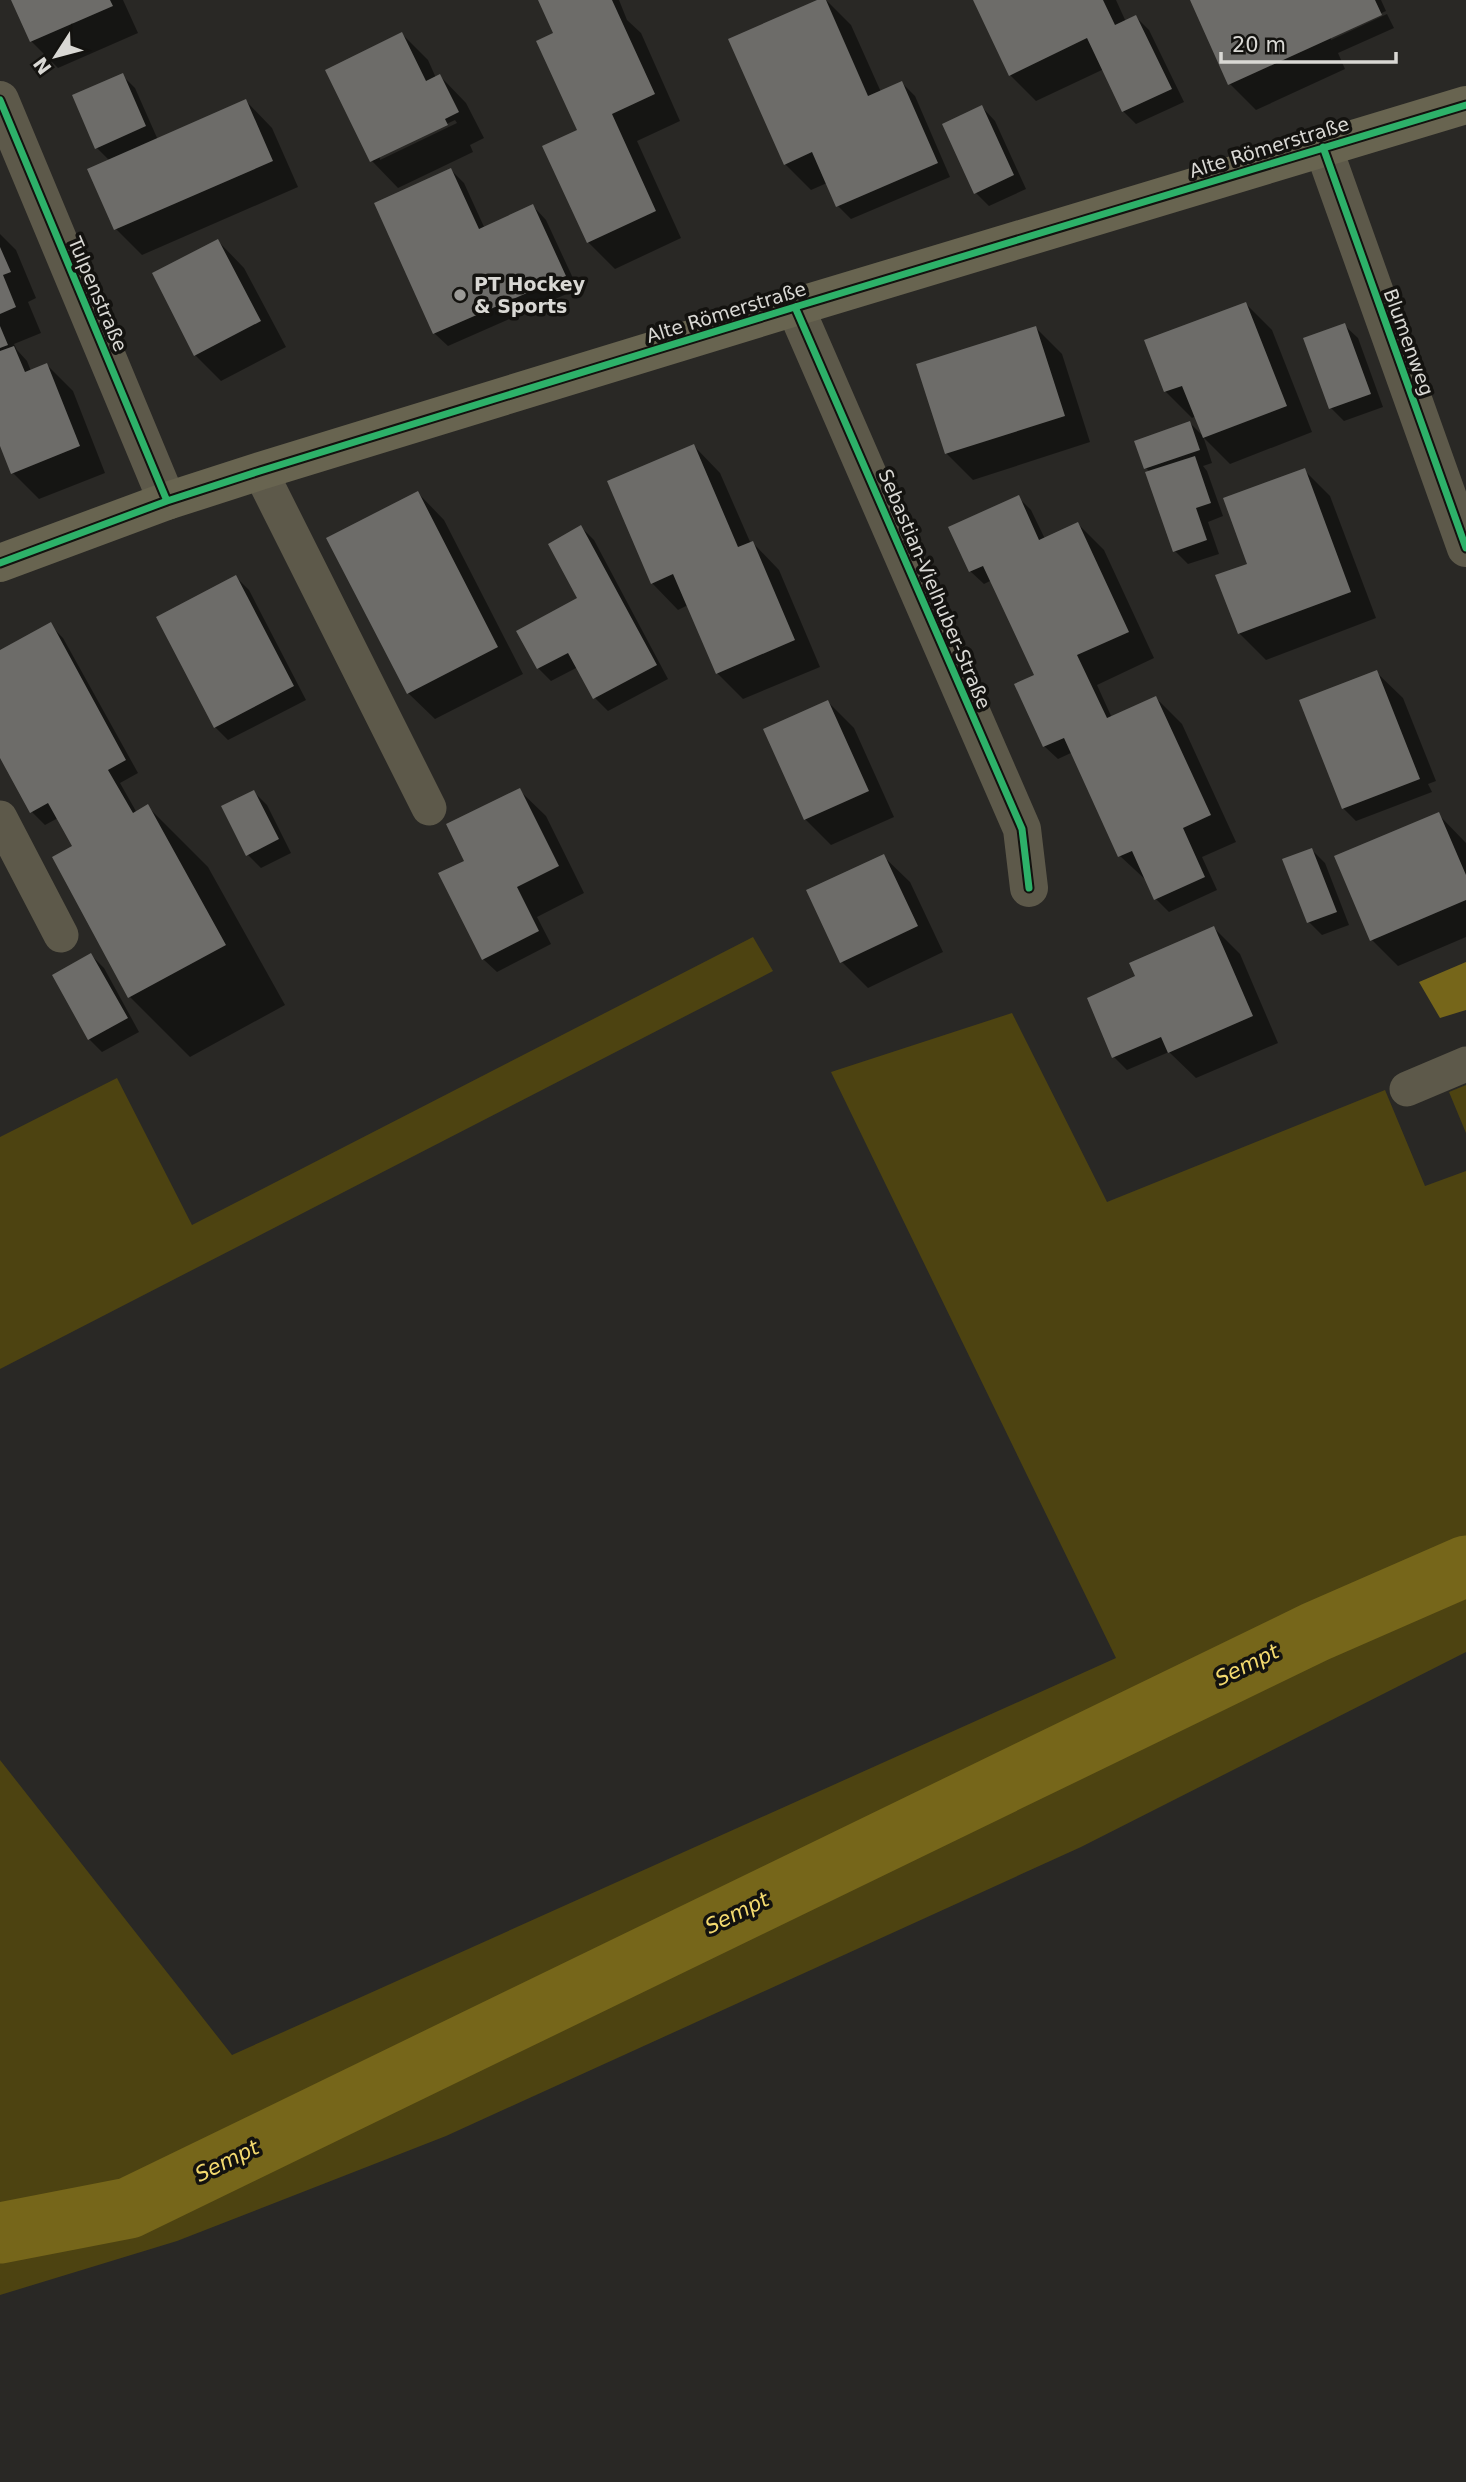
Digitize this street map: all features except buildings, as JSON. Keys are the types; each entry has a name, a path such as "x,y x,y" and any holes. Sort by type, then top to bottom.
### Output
{"main road":[{"name":"Alte Römerstraße","path":"0,563 166,501 260,471 1466,105"}],"street":[{"name":"Tulpenstraße","path":"0,100 166,501"},
{"name":"Blumenweg","path":"1322,147 1466,548"},
{"name":"Sebastian-Vielhuber-Straße","path":"795,307 1022,829 1029,888"}],"lane":[{"path":"260,471 429,808"},
{"path":"0,818 61,935"},
{"path":"1407,1089 1466,1065"}],"shaded area":[{"path":"753,937 773,971 0,1369 0,1137 117,1078 192,1225"},
{"path":"1466,962 1466,1010 1440,1018 1419,982"},
{"path":"1012,1013 1107,1202 1385,1090 1425,1186 1466,1171 1466,1652 1081,1847 446,2136 177,2241 0,2295 0,1760 232,2055 1116,1658 831,1072"},
{"path":"1466,1085 1466,1133 1449,1092"}],"waterway":[{"name":"Sempt","path":"0,2233 129,2208 1315,1632 1466,1566"}],"cycle path":[{"path":"0,100 167,501"},
{"path":"0,563 167,501 260,471 1466,105"},
{"path":"1323,147 1466,548"},
{"path":"795,307 1022,829 1029,888"}],"place":[{"name":"PT Hockey & Sports","path":"460,295"}]}
